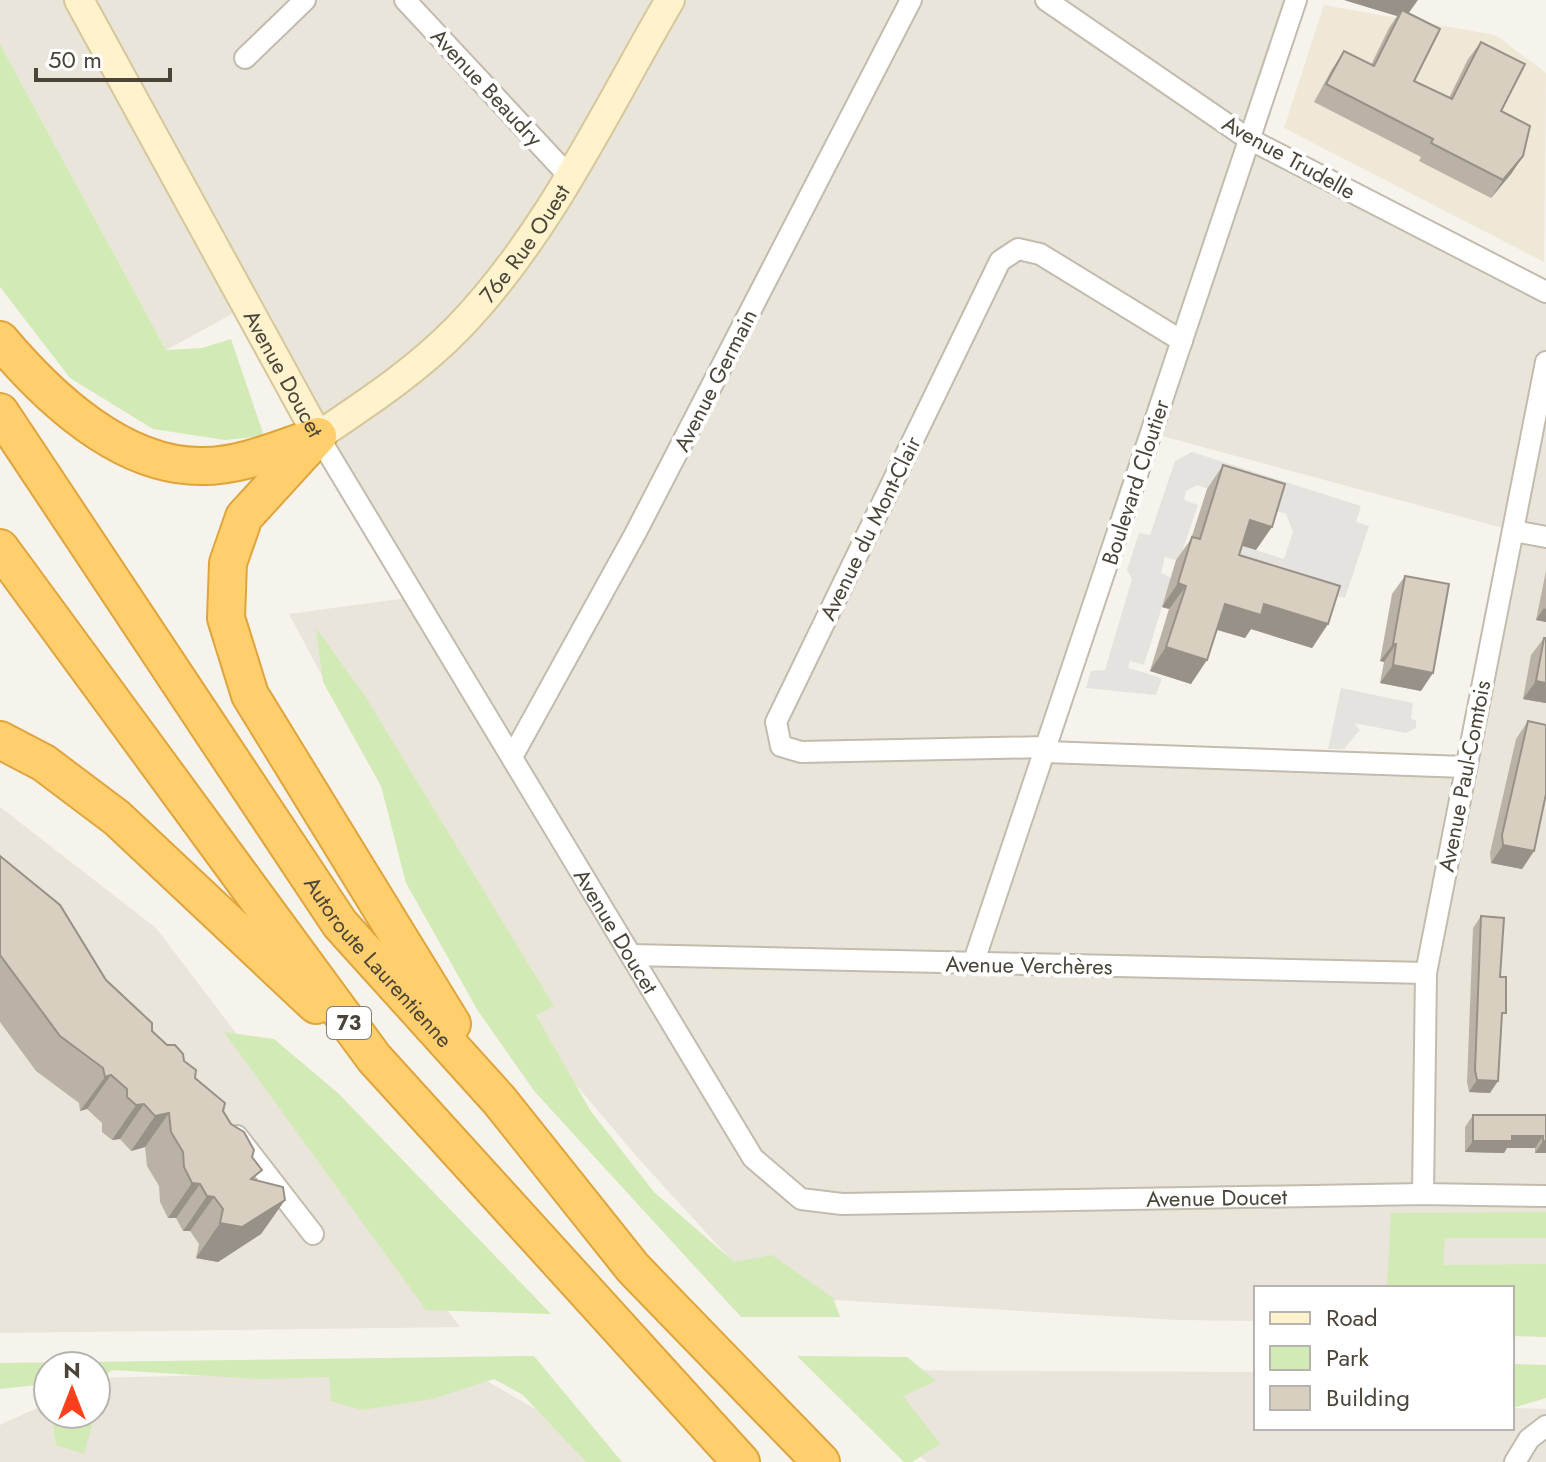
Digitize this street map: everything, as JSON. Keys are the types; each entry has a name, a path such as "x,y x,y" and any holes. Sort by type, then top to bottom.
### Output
{"highway":[{"path":"0,340 21,365 100,432 153,460 201,467 247,460 318,436"},
{"name":"Autoroute Laurentienne","path":"0,412 340,924 499,1100 633,1268 821,1462"},
{"path":"318,436 244,517 228,563 226,618 250,695 499,1100"},
{"name":"73","path":"0,548 374,1058 741,1462"},
{"path":"0,740 44,763 117,818 374,1058"}],"street":[{"name":"Avenue Doucet","path":"79,0 318,436 753,1158 801,1199 842,1204 1423,1194 1546,1196"},
{"path":"245,58 305,0"},
{"name":"Avenue Beaudry","path":"405,0 568,175"},
{"name":"76e Rue Ouest","path":"318,436 397,383 458,328 524,249 670,0"},
{"name":"Avenue Germain","path":"512,757 643,520 911,0"},
{"name":"Avenue Trudelle","path":"1046,0 1247,138 1546,292"},
{"name":"Boulevard Cloutier","path":"973,964 1247,138 1296,0"},
{"name":"Avenue du Mont-Clair","path":"1182,341 1040,254 1018,249 1000,261 776,722 781,746 801,752 1046,750 1465,767"},
{"name":"Avenue Paul-Comtois","path":"1423,1194 1426,973 1546,362"},
{"path":"1514,531 1546,537"},
{"name":"Avenue Verchères","path":"631,955 1426,973"},
{"path":"221,1115 313,1234"},
{"path":"1515,1462 1529,1439 1546,1426"}],"shaded area":[{"path":"0,0 1296,0 1248,138 1546,292 1546,1322 1514,1290 1514,1286 1254,1286 1254,1321 1177,1320 764,1296 638,1158 431,914 395,812 289,614 414,597 247,306 166,350 0,44","holes":["1151,433 1514,531 1465,767 1046,752"]},
{"path":"1324,5 1495,35 1546,73 1544,262 1284,128"},
{"path":"1192,452 1361,506 1356,522 1369,526 1345,598 1226,568 1234,543 1284,559 1293,532 1286,514 1197,485 1186,491 1184,500 1198,505 1179,561 1165,557 1161,573 1174,579 1166,594 1144,665 1130,661 1128,668 1162,678 1156,695 1086,688 1091,671 1105,670 1132,579 1127,570 1139,533 1150,535 1175,461"},
{"path":"1341,688 1413,703 1411,719 1416,720 1416,728 1406,733 1354,723 1360,730 1344,749 1328,749"},
{"path":"0,807 156,928 460,1327 0,1333"},
{"path":"466,1369 565,1426 599,1462 0,1462 0,1425 32,1410 32,1430 112,1430 112,1378"},
{"path":"838,1370 1254,1372 1254,1430 1514,1430 1514,1408 1546,1409 1546,1462 926,1462"}],"green space":[{"path":"0,44 166,350 202,348 231,339 264,436 225,440 153,429 70,378 0,287"},
{"path":"316,628 365,696 554,1006 536,1015 590,1110 654,1192 734,1262 772,1255 833,1298 840,1317 741,1317 535,1092 478,1011 406,883 381,786 323,682"},
{"path":"224,1032 274,1039 338,1093 551,1314 426,1310"},
{"path":"1546,1212 1546,1238 1445,1238 1443,1265 1546,1264 1546,1337 1514,1336 1514,1286 1387,1286 1391,1213"},
{"path":"534,1356 622,1462 586,1462 523,1395 494,1379 432,1399 362,1410 331,1401 329,1377 260,1379 112,1370 112,1362"},
{"path":"797,1356 907,1357 936,1381 903,1396 940,1444 912,1462 904,1462"},
{"path":"0,1363 32,1363 32,1386 0,1389"},
{"path":"1514,1364 1546,1365 1546,1398 1514,1407"},
{"path":"54,1430 91,1430 84,1454 56,1445"}],"building":[{"path":"1402,10 1440,29 1414,81 1452,99 1481,42 1525,64 1501,111 1530,126 1523,156 1503,180 1431,143 1433,139 1326,84 1344,51 1374,66"},
{"path":"1223,465 1285,484 1272,527 1250,520 1239,555 1340,586 1328,624 1264,604 1261,615 1225,604 1207,660 1166,647 1186,586 1178,583 1192,537 1200,539"},
{"path":"1405,576 1449,584 1433,673 1393,665 1396,644 1393,644"},
{"path":"1546,638 1546,683 1536,681"},
{"path":"1528,721 1546,725 1546,794 1534,851 1503,845 1502,835"},
{"path":"0,856 60,905 106,980 152,1023 152,1031 167,1045 175,1045 183,1054 184,1061 196,1070 195,1078 225,1103 223,1111 231,1124 244,1132 254,1150 252,1157 262,1170 251,1179 283,1187 285,1200 242,1227 220,1223 223,1209 214,1197 207,1196 200,1184 192,1183 184,1167 183,1152 171,1132 169,1113 155,1116 144,1104 136,1105 127,1097 127,1089 111,1075 105,1077 103,1068 60,1036 0,955"},
{"path":"1481,916 1504,918 1500,977 1506,977 1506,1013 1502,1013 1498,1081 1477,1080 1475,1070"},
{"path":"1473,1115 1546,1115 1546,1141 1543,1141 1543,1136 1512,1136 1512,1141 1473,1141"}]}
